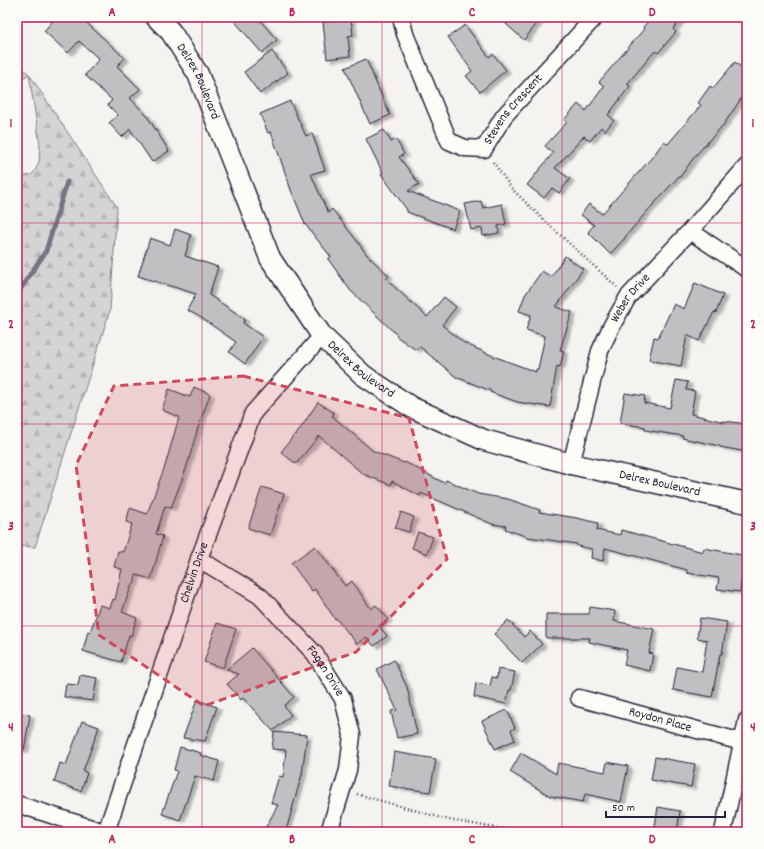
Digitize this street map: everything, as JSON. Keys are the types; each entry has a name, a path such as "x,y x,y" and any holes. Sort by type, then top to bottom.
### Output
{"street":[{"name":"Delrex Boulevard","path":"156,17 171,32 198,74 270,258 322,336 363,375 411,407 484,440 571,464 747,503"},
{"name":"Stevens Crescent","path":"401,17 405,34 449,141 465,148 484,149 504,116 595,17"},
{"name":"Weber Drive","path":"571,464 600,351 611,327 628,297 690,231 747,166"},
{"path":"690,231 747,269"},
{"name":"Chelvin Drive","path":"105,832 199,559 253,414 322,336"},
{"name":"Fagan Drive","path":"199,559 260,596 315,654 343,700 352,735 348,770 329,832"},
{"name":"Roydon Place","path":"579,698 742,742"},
{"path":"723,832 747,720"},
{"path":"17,804 105,832"}],"path":[{"path":"484,149 512,189 628,297"},
{"path":"342,790 449,820 520,832"}],"highlighted area":[{"path":"243,376 409,418 447,559 356,652 204,706 99,635 76,465 114,386"}],"green space":[{"path":"17,63 29,74 17,82"},
{"path":"29,74 117,207 110,310 35,547 17,546 17,175 20,177 31,175 35,171 39,162 40,145"}],"building":[{"path":"56,17 80,17 125,58 117,66 140,89 130,98 147,116 169,151 152,162 130,129 122,137 109,123 118,115 108,105 112,100 85,75 99,59 79,41 68,53 44,31"},
{"path":"231,17 257,17 277,40 262,53"},
{"path":"512,17 542,17 524,40 506,24"},
{"path":"652,17 683,17 673,29 676,32 658,53 655,51 627,84 630,86 608,115 614,120 605,131 601,127 590,141 584,136 555,168 570,179 559,193 552,188 544,198 527,185 553,153 545,146 567,122 564,120 578,104 586,111 604,86 599,82 644,29 643,27"},
{"path":"351,19 353,35 348,36 350,56 327,59 323,22"},
{"path":"465,25 489,57 493,54 506,70 480,92 466,76 472,71 448,37"},
{"path":"272,51 288,73 260,94 244,72"},
{"path":"366,59 390,115 370,124 345,68"},
{"path":"735,62 747,73 747,90 724,124 695,156 680,177 679,176 610,254 588,232 594,225 581,215 589,204 602,214 654,155 664,141 668,144 701,105 698,103 710,86 713,88"},
{"path":"290,101 306,136 312,133 325,170 311,174 328,213 332,209 367,255 389,276 386,279 427,317 444,297 456,307 442,325 464,343 493,356 536,372 536,369 538,369 545,336 526,330 531,315 519,311 525,295 542,271 551,277 565,256 583,269 556,307 572,312 560,350 564,351 560,367 557,366 550,407 517,402 456,377 419,346 416,350 396,336 397,335 350,290 328,259 331,257 305,224 291,190 271,132 268,133 260,114"},
{"path":"384,130 391,142 396,139 404,154 399,157 419,184 408,191 460,211 453,229 407,212 381,174 383,173 366,139"},
{"path":"481,201 483,208 502,204 506,224 498,226 499,233 483,236 482,228 471,230 465,204"},
{"path":"175,229 191,235 185,256 218,267 209,295 245,319 243,323 263,337 245,364 229,352 236,342 200,317 187,310 196,294 138,276 150,238 170,245"},
{"path":"695,283 723,295 716,313 714,312 699,341 687,335 681,366 649,360 654,337 658,338 674,304 684,309"},
{"path":"676,380 688,382 686,390 695,391 691,414 724,422 747,424 747,452 682,438 683,436 645,430 645,427 620,423 625,393 645,396 644,403 670,408"},
{"path":"194,387 210,394 186,469 171,508 165,506 156,534 163,536 151,579 136,575 134,584 132,584 122,612 137,618 131,636 129,635 121,662 83,651 88,631 90,632 100,605 110,608 113,599 115,600 122,569 114,567 118,551 123,552 132,524 126,522 130,508 147,514 165,466 179,417 162,410 169,389 190,397"},
{"path":"318,402 334,413 332,416 373,451 404,463 405,462 444,483 446,480 478,494 508,499 540,510 539,512 598,523 597,530 620,535 621,530 703,552 704,548 747,556 747,576 742,575 740,592 717,589 719,578 687,573 687,570 605,548 603,561 591,558 592,549 577,546 577,544 528,537 505,529 506,526 492,524 421,493 420,496 392,481 391,485 363,474 319,436 296,464 281,452 295,434 296,435"},
{"path":"262,487 284,494 270,535 248,528"},
{"path":"401,512 414,517 409,532 395,528"},
{"path":"418,532 433,537 427,554 412,548"},
{"path":"315,546 345,586 352,581 371,609 376,605 388,619 379,626 387,636 374,646 366,637 357,644 336,618 335,619 315,589 312,591 291,563"},
{"path":"590,607 615,611 614,621 654,629 649,653 653,654 650,671 624,665 627,650 589,642 590,638 546,638 546,614 589,614"},
{"path":"700,618 727,622 722,654 720,654 712,697 673,690 677,667 702,672 707,640 697,638"},
{"path":"508,620 524,637 530,631 542,644 522,663 494,634"},
{"path":"217,623 236,629 223,668 204,662"},
{"path":"252,648 294,697 284,706 291,715 273,731 243,698 241,700 227,684 239,674 226,670"},
{"path":"394,660 407,687 417,734 397,738 391,711 397,710 377,669"},
{"path":"498,669 515,672 506,704 474,697 476,683 490,686 492,677 497,678"},
{"path":"80,675 97,678 93,701 64,697 66,684 78,685"},
{"path":"197,700 217,707 205,741 183,738"},
{"path":"507,710 515,728 511,730 515,740 495,749 482,721"},
{"path":"17,713 30,715 24,750 17,749"},
{"path":"82,721 99,727 83,771 87,773 81,791 54,782 60,763 66,765"},
{"path":"274,732 307,735 302,774 287,827 284,832 263,832 278,805 271,803 279,776 283,777 286,750 272,749"},
{"path":"180,747 201,753 200,755 219,761 214,781 195,776 180,820 162,814 177,771 174,770"},
{"path":"394,752 436,759 430,792 389,786"},
{"path":"521,753 556,774 558,763 605,772 607,762 628,766 621,802 585,794 583,802 550,796 510,772"},
{"path":"655,757 695,764 691,787 651,780"},
{"path":"658,807 680,811 677,832 654,832"}],"waterway":[{"path":"17,294 46,251 67,182"}]}
